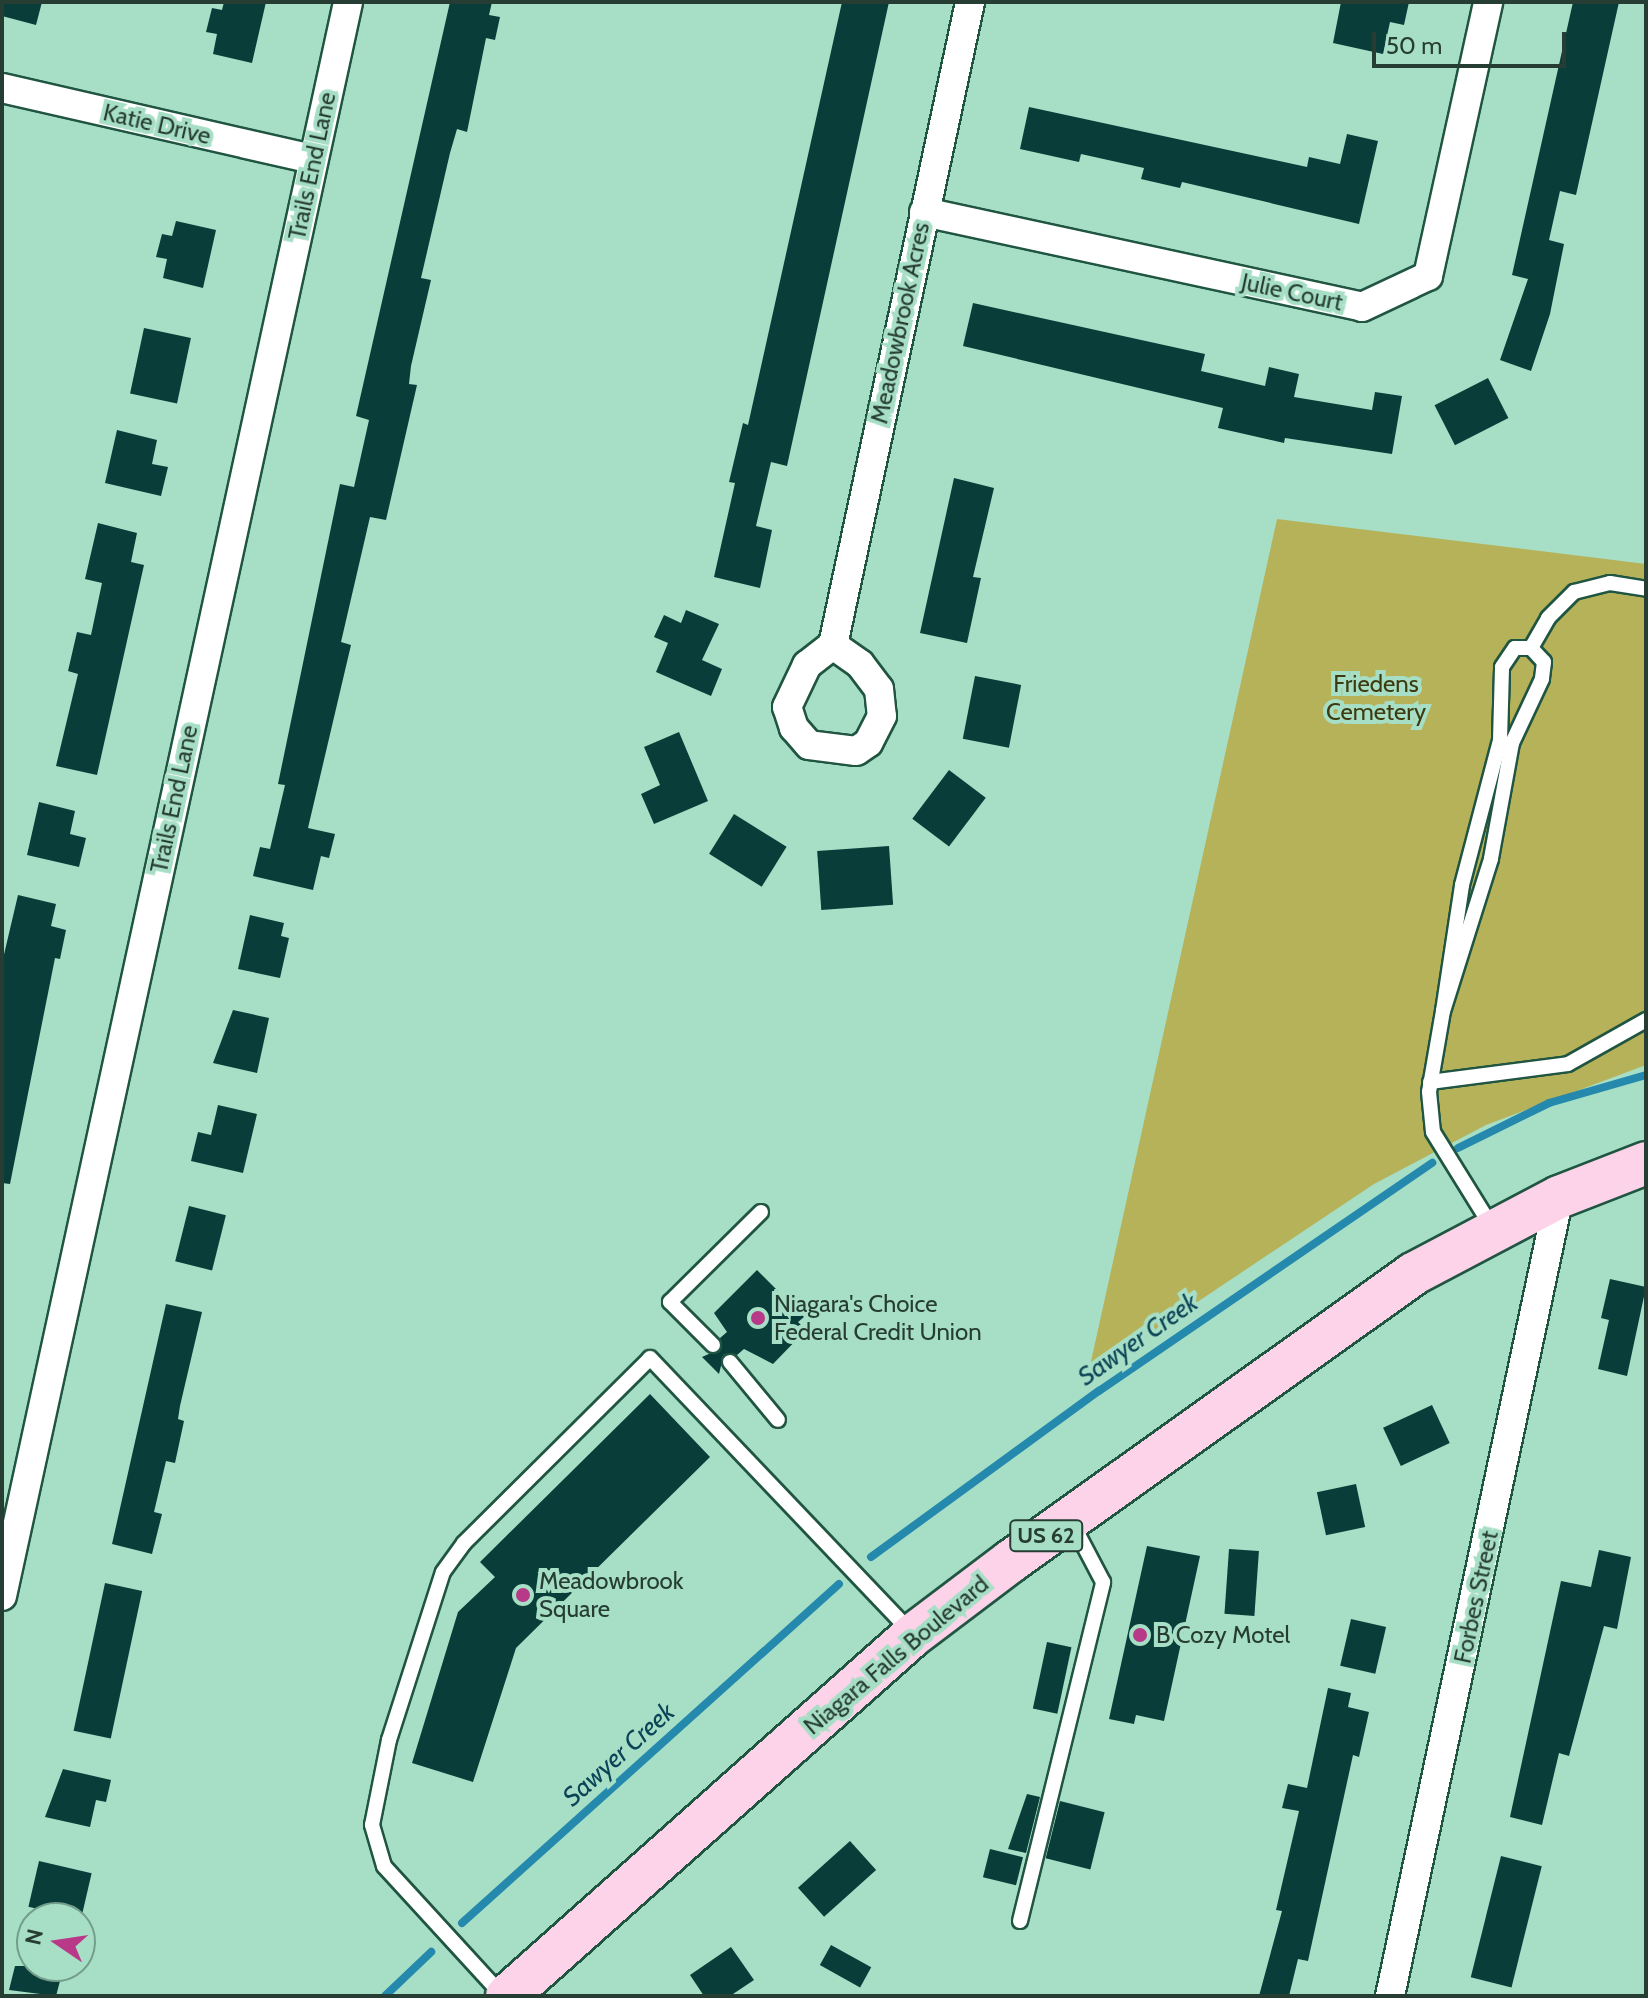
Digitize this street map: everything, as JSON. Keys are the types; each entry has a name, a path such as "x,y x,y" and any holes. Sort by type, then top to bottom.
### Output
{"main road":[{"name":"Niagara Falls Boulevard","path":"505,1996 913,1635 1070,1519 1413,1274 1559,1197 1646,1163"}],"street":[{"name":"Trails End Lane","path":"2,1596 348,2"},
{"name":"Meadowbrook Acres","path":"833,645 970,2"},
{"name":"Julie Court","path":"924,212 1362,307 1428,276 1488,2"},
{"name":"Katie Drive","path":"2,88 313,159"},
{"name":"Forbes Street","path":"1390,1996 1559,1197"}],"lane":[{"path":"1531,648 1548,618 1574,592 1610,583 1646,589"},
{"path":"1443,1011 1483,892 1512,743 1542,679 1544,662 1531,648 1515,648 1502,667 1500,740 1462,885 1430,1082 1428,1114 1433,1132 1494,1230"},
{"path":"1430,1082 1568,1064 1646,1020"},
{"path":"713,1345 670,1302 761,1212"},
{"path":"505,1996 384,1866 372,1825 389,1740 443,1572 464,1543 650,1358 913,1635"},
{"path":"730,1362 778,1420"},
{"path":"1020,1921 1103,1582 1070,1519"}],"green space":[{"name":"Friedens Cemetery","path":"1277,519 1646,564 1646,1065 1486,1125 1374,1184 1088,1375"}],"building":[{"path":"2,2 42,2 36,25 2,16"},
{"path":"224,2 266,2 252,63 213,54 217,34 206,32 212,8 222,10"},
{"path":"450,2 492,2 489,15 500,17 495,40 486,38 467,132 457,129 450,153 421,278 431,280 411,366 409,384 417,385 386,520 370,517 341,642 351,645 308,828 335,834 329,858 321,856 313,890 253,876 260,847 270,849 285,785 278,784 340,484 354,487 369,420 356,416"},
{"path":"842,2 889,2 787,466 771,462 756,526 772,530 760,588 714,577 735,483 729,482 743,423 748,425"},
{"path":"1341,2 1409,2 1404,25 1390,22 1383,54 1333,43"},
{"path":"1573,2 1619,2 1576,195 1560,191 1549,240 1564,244 1550,314 1531,371 1500,360 1528,279 1512,275"},
{"path":"1029,107 1307,167 1309,157 1340,164 1347,134 1378,141 1359,224 1182,182 1180,188 1141,179 1144,168 1081,154 1079,162 1020,149"},
{"path":"176,221 216,230 203,288 163,278 167,259 156,257 162,234 172,236"},
{"path":"973,303 1205,354 1201,371 1265,386 1269,367 1299,374 1294,397 1372,410 1375,392 1402,396 1392,454 1285,438 1284,443 1218,428 1223,408 963,346"},
{"path":"144,328 191,338 177,404 130,394"},
{"path":"1488,378 1508,418 1455,445 1435,405"},
{"path":"117,430 157,440 152,464 168,467 161,496 105,483"},
{"path":"954,478 994,488 973,577 981,578 967,643 920,633"},
{"path":"98,523 137,533 131,562 144,565 97,775 56,766 78,674 68,671 77,632 91,635 102,583 85,579"},
{"path":"686,610 719,624 702,660 722,669 711,696 656,672 668,643 654,637 664,615 681,623"},
{"path":"975,676 1021,685 1009,748 963,739"},
{"path":"679,732 708,801 654,824 641,794 660,785 644,747"},
{"path":"949,770 986,798 949,846 912,819"},
{"path":"39,802 75,811 70,834 86,838 79,867 27,855"},
{"path":"734,814 787,847 762,887 709,854"},
{"path":"889,846 893,905 821,910 817,851"},
{"path":"18,895 56,904 51,926 66,930 60,959 55,958 10,1184 2,1183 2,963"},
{"path":"250,915 284,923 281,936 289,938 280,978 238,969"},
{"path":"233,1010 269,1018 257,1073 213,1063"},
{"path":"218,1105 257,1114 243,1173 191,1161 198,1132 211,1135"},
{"path":"189,1206 226,1215 212,1270 175,1261"},
{"name":"Niagara's Choice Federal Credit Union","path":"757,1270 804,1317 798,1322 806,1330 773,1364 744,1349 737,1355 724,1354 719,1374 702,1357 722,1348 720,1338 727,1332 714,1313"},
{"path":"1610,1279 1646,1287 1627,1376 1598,1369 1609,1320 1601,1318"},
{"path":"166,1304 202,1312 180,1406 178,1419 184,1421 175,1463 166,1461 154,1512 162,1514 152,1554 112,1544"},
{"name":"Meadowbrook Square","path":"650,1394 710,1457 516,1648 473,1782 412,1763 458,1612 495,1577 480,1562"},
{"path":"1432,1405 1450,1443 1401,1466 1383,1428"},
{"path":"1356,1484 1365,1527 1326,1535 1317,1492"},
{"path":"1147,1546 1200,1556 1164,1721 1136,1715 1134,1724 1109,1719"},
{"path":"1229,1549 1259,1551 1254,1616 1224,1614"},
{"path":"1599,1550 1631,1557 1617,1629 1604,1626 1569,1756 1559,1753 1542,1825 1510,1817 1561,1581 1591,1587"},
{"path":"105,1583 142,1591 111,1739 74,1731"},
{"path":"1351,1619 1386,1627 1375,1674 1340,1666"},
{"path":"1047,1642 1071,1647 1057,1714 1033,1709"},
{"path":"1328,1688 1351,1693 1348,1707 1369,1712 1359,1757 1353,1755 1308,1961 1298,1959 1289,1996 1259,1996 1282,1911 1276,1910 1299,1811 1282,1808 1288,1784 1307,1788"},
{"path":"63,1769 111,1780 106,1802 96,1800 90,1827 45,1817"},
{"path":"1027,1794 1040,1797 1026,1853 1008,1849"},
{"path":"1060,1801 1105,1812 1090,1869 1046,1858"},
{"path":"850,1841 876,1870 824,1917 798,1888"},
{"path":"990,1849 1023,1857 1016,1885 983,1877"},
{"path":"1501,1856 1542,1866 1512,1987 1471,1977"},
{"path":"39,1861 92,1873 85,1902 30,1902"},
{"path":"831,1945 871,1967 860,1987 820,1965"},
{"path":"731,1947 754,1980 730,1996 704,1996 690,1975"},
{"path":"15,1966 16,1982 60,1982 56,1996 9,1990"}],"waterway":[{"name":"Sawyer Creek","path":"1458,1148 1549,1103 1646,1075"},
{"name":"Sawyer Creek","path":"871,1557 1099,1391 1432,1163"},
{"name":"Sawyer Creek","path":"462,1923 839,1584"},
{"name":"Sawyer Creek","path":"385,1996 431,1952"}],"place":[{"name":"Niagara's Choice Federal Credit Union","path":"758,1318"},
{"name":"Meadowbrook Square","path":"523,1595"},
{"name":"B Cozy Motel","path":"1140,1635"}]}
